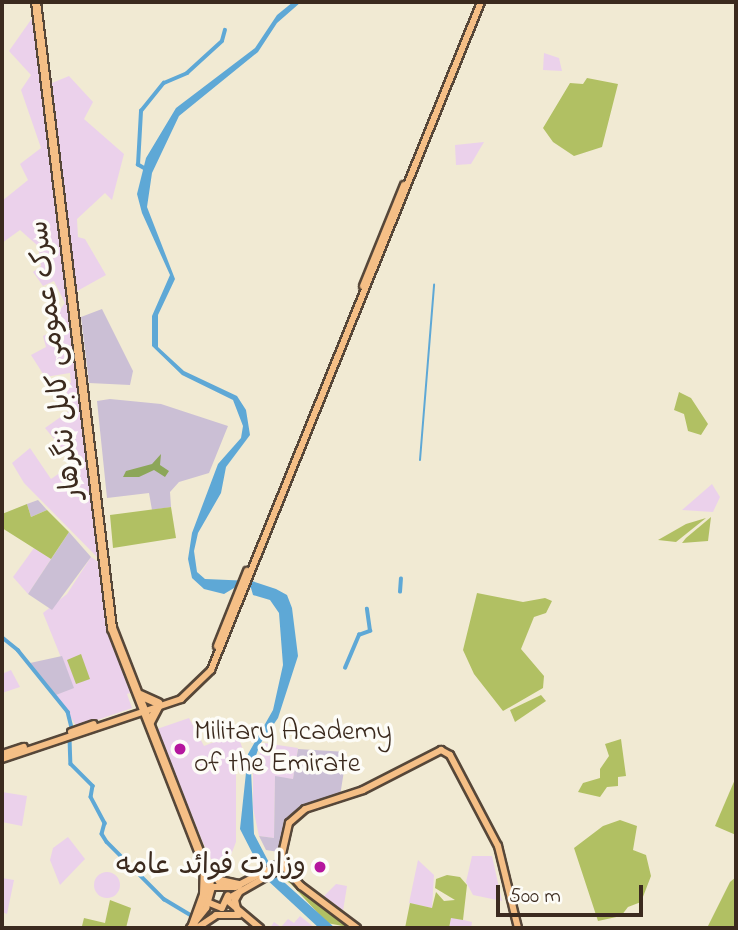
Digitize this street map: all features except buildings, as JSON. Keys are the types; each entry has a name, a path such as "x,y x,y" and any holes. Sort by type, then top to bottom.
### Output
{"highway":[{"name":"سرک عمومی کابل ننگرهار","path":"37,2 117,634 144,710"},
{"name":"سرک عمومی کابل ننگرهار","path":"37,2 110,618 144,710"},
{"path":"140,695 158,705 150,722"},
{"path":"144,710 206,867 218,880 240,887"},
{"path":"144,710 216,887"},
{"path":"194,927 204,894 206,867"}],"main road":[{"path":"2,756 158,705 196,684 213,658 480,2"},
{"path":"194,927 218,909 240,887 279,866 288,831 298,815 366,791 444,753 491,836 516,928"},
{"path":"279,866 358,928"},
{"path":"216,887 240,887"},
{"path":"216,887 239,915"},
{"path":"194,927 216,887"},
{"path":"239,915 235,900 240,887"},
{"path":"207,902 218,909 239,915 260,928"},
{"path":"194,927 216,915 239,915"}],"shaded area":[{"path":"35,14 42,75 52,83 69,76 93,102 84,119 124,154 112,200 105,193 77,219 78,237 85,239 106,275 70,295 98,558 24,483 12,463 30,448 51,479 74,463 45,428 69,411 66,384 71,383 70,373 45,377 31,355 46,347 43,336 58,329 55,317 65,303 54,281 43,286 33,272 41,266 38,246 20,230 2,243 2,201 28,180 20,164 41,148 21,90 31,75 9,51"},
{"path":"544,53 559,58 562,71 543,70"},
{"path":"484,142 471,164 456,165 455,145"},
{"path":"102,309 133,371 130,385 89,383 81,317"},
{"path":"110,399 161,404 228,426 209,473 179,482 170,492 171,507 152,510 149,493 107,498 97,401"},
{"path":"712,484 720,497 713,512 682,510"},
{"path":"38,500 47,510 31,517 27,504"},
{"path":"69,532 91,557 52,610 28,594"},
{"path":"34,548 51,559 28,594 13,577"},
{"path":"91,557 100,563 109,634 133,692 127,694 132,708 77,727 56,695 73,687 43,613 67,594"},
{"path":"62,656 74,688 56,695 30,663"},
{"path":"11,670 20,687 2,693 2,674"},
{"path":"189,718 204,746 237,733 242,747 236,774 236,842 222,878 206,850 157,729"},
{"path":"264,743 298,748 293,779 275,777 274,838 259,836 253,808 253,771"},
{"path":"298,749 347,752 340,796 295,813 285,828 279,852 266,850 259,836 274,838 275,776 293,779"},
{"path":"2,792 27,796 22,826 2,822"},
{"path":"68,837 85,859 60,885 50,860 53,848"},
{"path":"472,856 492,856 502,901 473,895 466,882"},
{"path":"418,860 434,875 432,908 409,903"},
{"path":"107,872 116,876 120,885 116,894 107,898 98,894 94,885 98,876"},
{"path":"2,878 14,880 7,914 2,912"},
{"path":"336,884 347,886 343,911 324,896"},
{"path":"300,916 315,928 270,928 274,922 281,927 288,919 294,923"},
{"path":"451,917 472,922 471,928 449,928"}],"green space":[{"path":"587,78 618,84 602,147 574,156 553,142 543,128 570,83 583,84"},
{"path":"679,392 691,398 708,424 701,435 688,431 684,414 674,410"},
{"path":"161,454 160,465 169,471 165,477 154,470 139,477 123,477 126,471 152,464"},
{"path":"27,504 31,517 47,510 69,532 51,559 2,528 2,514"},
{"path":"171,507 176,538 113,548 110,515"},
{"path":"711,517 708,541 682,543 686,538"},
{"path":"706,518 676,542 658,540 686,524"},
{"path":"477,593 523,602 545,598 552,601 546,613 534,617 521,649 544,676 543,688 503,711 474,674 463,650"},
{"path":"81,654 90,679 76,684 67,660"},
{"path":"541,695 546,701 515,722 510,710"},
{"path":"621,739 626,776 618,777 618,786 607,787 600,797 578,792 583,783 600,778 600,769 609,756 605,744"},
{"path":"736,777 736,835 715,826"},
{"path":"620,820 637,826 633,850 646,855 651,876 641,902 628,907 621,916 598,921 574,848 603,826"},
{"path":"281,870 353,928 327,923 291,884 275,874"},
{"path":"447,875 460,877 467,885 463,920 451,918 449,928 405,928 410,903 432,908 436,892 444,901 455,900 435,888 436,879"},
{"path":"736,877 736,928 707,928 730,882"},
{"path":"110,900 131,908 126,928 82,926 84,918 105,923"}],"water":[{"path":"293,2 301,2 277,23 258,52 179,116 152,173 147,207 175,279 158,315 158,347 184,371 237,396 246,410 250,435 226,467 221,493 198,533 194,551 197,572 205,579 252,581 276,589 287,595 292,608 298,656 278,718 260,744 251,770 254,834 275,874 335,928 319,928 265,878 240,829 248,754 273,710 283,665 279,613 270,600 253,595 251,588 239,585 224,594 204,589 192,578 188,559 192,533 218,464 241,438 243,426 233,400 182,375 152,346 152,316 170,275 142,213 137,194 146,158 176,108 255,48 277,15"}],"waterway":[{"path":"145,169 138,165 141,111 164,83 187,73 222,41 225,30"},
{"path":"420,460 434,285"},
{"path":"400,592 401,579"},
{"path":"345,668 359,635 370,631 367,609"},
{"path":"2,637 18,650 68,712 72,728"},
{"path":"70,739 71,764 93,786 91,797 105,823 102,834 107,842 164,899 194,917"}],"place":[{"name":"Military Academy of the Emirate","path":"180,749"},
{"name":"وزارت فوائد عامه","path":"320,867"}]}
